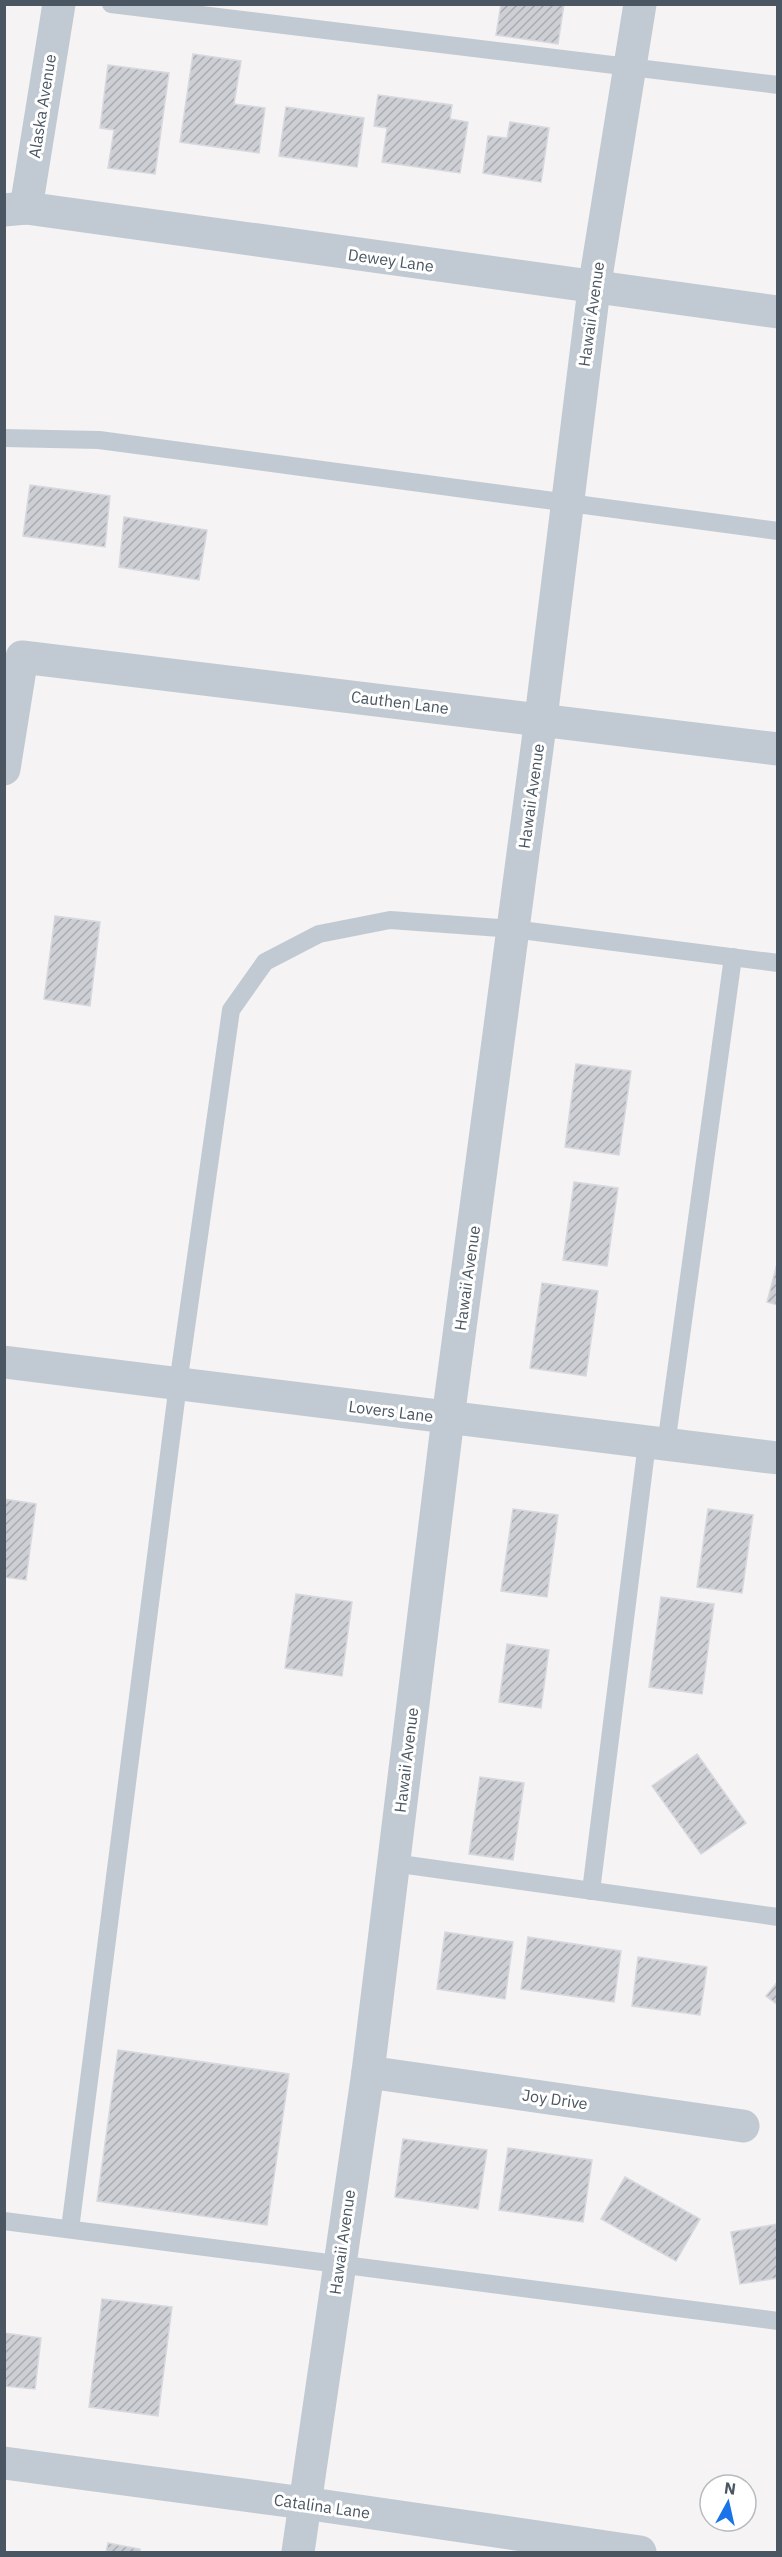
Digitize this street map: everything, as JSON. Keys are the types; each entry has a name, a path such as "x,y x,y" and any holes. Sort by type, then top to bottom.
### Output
{"street":[{"name":"Alaska Avenue","path":"15,209 59,4"},
{"name":"Hawaii Avenue","path":"298,2553 368,2072 448,1418 541,718 594,289 640,4"},
{"name":"Dewey Lane","path":"15,209 777,312"},
{"name":"Cauthen Lane","path":"4,769 22,657 541,718 777,749"},
{"name":"Lovers Lane","path":"4,1362 777,1458"},
{"name":"Joy Drive","path":"368,2072 743,2126"},
{"name":"Catalina Lane","path":"4,2463 304,2503 640,2553"}],"lane":[{"path":"111,4 777,85"},
{"path":"4,438 99,440 777,531"},
{"path":"70,2229 178,1384 231,1010 265,962 319,934 390,920 513,929 777,963"},
{"path":"591,1891 657,1444 733,957"},
{"path":"393,1863 777,1917"},
{"path":"4,2221 777,2321"}],"building":[{"path":"501,4 564,4 558,44 496,35"},
{"path":"193,54 241,61 234,104 265,108 259,153 180,142"},
{"path":"108,65 169,73 155,174 108,168 114,130 100,128"},
{"path":"378,95 452,105 450,119 468,122 460,173 382,162 387,128 374,126"},
{"path":"286,107 364,118 357,167 279,156"},
{"path":"510,122 549,128 541,182 483,173 488,136 507,138"},
{"path":"30,485 110,496 105,547 23,536"},
{"path":"124,517 207,530 199,580 119,567"},
{"path":"55,916 100,922 90,1006 44,999"},
{"path":"576,1064 631,1071 619,1155 565,1147"},
{"path":"574,1182 618,1188 607,1266 563,1260"},
{"path":"778,1260 778,1305 767,1302"},
{"path":"542,1283 598,1291 586,1376 530,1368"},
{"path":"4,1499 36,1504 26,1580 4,1577"},
{"path":"513,1509 558,1515 547,1597 501,1591"},
{"path":"708,1509 753,1515 742,1593 697,1587"},
{"path":"296,1594 352,1602 342,1676 285,1668"},
{"path":"661,1597 714,1604 702,1694 649,1687"},
{"path":"507,1644 549,1650 541,1708 499,1702"},
{"path":"697,1754 746,1823 701,1854 652,1786"},
{"path":"480,1777 524,1783 513,1860 469,1854"},
{"path":"445,1932 513,1942 505,1999 437,1989"},
{"path":"528,1937 621,1951 614,2002 521,1989"},
{"path":"638,1957 707,1967 700,2015 632,2006"},
{"path":"778,1981 778,2005 766,1996"},
{"path":"118,2050 289,2074 267,2225 97,2201"},
{"path":"403,2139 487,2150 478,2209 395,2197"},
{"path":"508,2148 592,2160 583,2222 499,2210"},
{"path":"625,2177 700,2219 676,2261 601,2219"},
{"path":"778,2224 778,2278 740,2284 731,2232"},
{"path":"102,2299 172,2307 158,2416 89,2407"},
{"path":"4,2333 41,2338 35,2389 4,2386"},
{"path":"108,2543 140,2549 140,2552 106,2552"}]}
